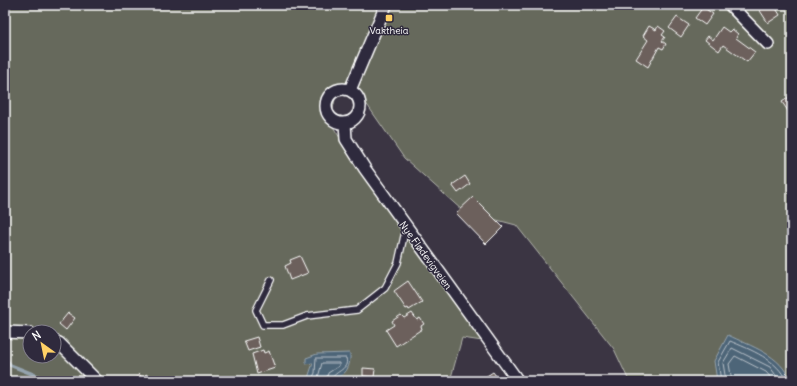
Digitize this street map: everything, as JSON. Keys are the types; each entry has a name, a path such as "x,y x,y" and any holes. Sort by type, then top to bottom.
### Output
{"street":[{"path":"350,90 386,5"},
{"path":"730,5 768,44"},
{"path":"339,89 350,90 359,97 361,109 355,119 345,123 334,120 330,117 326,106 327,100 334,91 339,89"},
{"name":"Nye Flødevigveien","path":"345,123 346,139 365,169 518,381"},
{"path":"8,332 22,333"},
{"path":"62,346 97,381"}],"lane":[{"path":"271,280 256,310 263,325 283,325 307,316 357,310 385,288 398,263 406,227"}],"green space":[{"path":"5,5 792,5 792,381 790,381 788,375 717,381 629,381 614,349 516,225 463,211 404,158 359,93 338,86 330,122 372,189 489,342 462,338 450,381 5,381"}],"water":[{"path":"728,335 764,352 773,358 786,372 790,381 717,381 714,361"},
{"path":"350,353 350,362 347,369 338,378 323,381 307,381 313,363 306,364 306,358 317,354"}],"building":[{"path":"752,5 774,5 780,15 768,23 757,6 754,8"},
{"path":"703,7 713,14 705,25 695,18"},
{"path":"677,17 689,25 681,37 669,28"},
{"path":"649,26 656,30 658,26 665,31 662,35 665,37 662,41 666,44 663,49 659,47 648,67 636,59 648,40 643,36"},
{"path":"722,27 729,32 732,29 738,34 736,38 755,52 747,62 723,45 719,51 705,40 708,36 713,40"},
{"path":"792,95 792,112 790,114 782,102"},
{"path":"465,176 470,184 458,193 452,185"},
{"path":"473,197 503,227 486,244 456,213"},
{"path":"300,256 308,273 290,280 285,266 291,263 290,260"},
{"path":"408,281 422,302 409,310 408,308 406,309 394,291"},
{"path":"68,313 75,318 66,330 62,327 62,324 59,324"},
{"path":"412,313 417,320 420,318 424,324 421,326 422,329 396,346 386,330 394,325 392,321 401,315 404,318"},
{"path":"257,337 260,347 248,351 244,341"},
{"path":"263,350 264,353 269,351 275,368 257,374 252,354"},
{"path":"363,368 375,369 374,377 363,376"},
{"path":"493,372 500,381 479,381"},
{"path":"139,374 143,378 146,374 154,380 133,381"}],"waterway":[{"path":"5,358 10,365 50,381"}],"place":[{"name":"Vaktheia","path":"389,18"}]}
